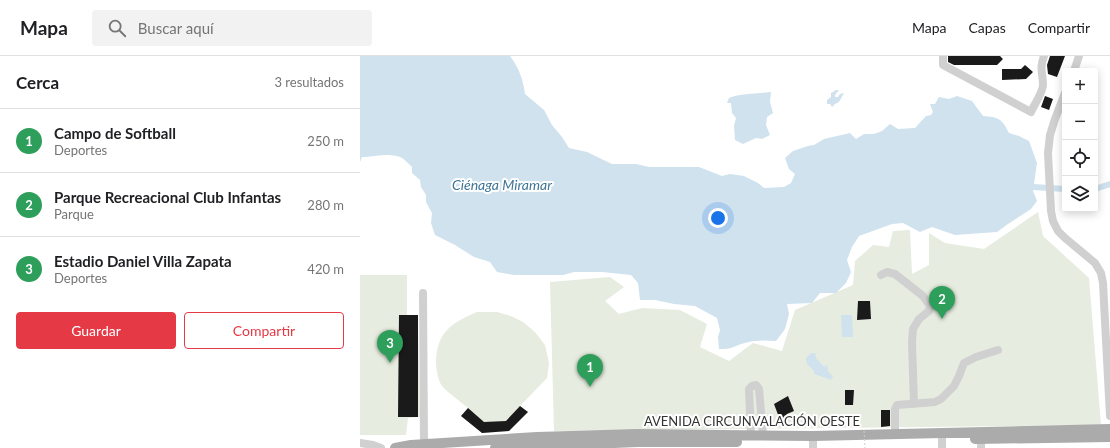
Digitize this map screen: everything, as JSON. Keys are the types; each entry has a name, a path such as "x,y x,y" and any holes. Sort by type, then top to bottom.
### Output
{"main road":[{"name":"AVENIDA CIRCUNVALACIÓN OESTE","path":"395,448 424,444 638,445 727,442 942,440 1110,429"},
{"name":"AVENIDA CIRCUNVALACIÓN OESTE","path":"495,448 520,447 534,444 637,434 727,442 751,435 762,435 813,442 895,434 981,443 1110,437"}],"street":[{"path":"943,56 943,65 1031,112 1043,87 1041,69 1044,56"},
{"path":"1075,68 1079,56"},
{"path":"1062,100 1050,135 1048,152 1050,201 1053,221 1058,231 1095,263 1101,273 1108,331 1110,416"},
{"path":"881,275 887,272 895,274 923,296 930,306 929,311 920,319 913,329 914,404"},
{"path":"423,293 424,444"},
{"path":"895,434 895,409 897,405 935,402 941,399 954,386 964,363 976,357 998,350"},
{"path":"751,435 748,389 756,385 759,389 762,435"},
{"path":"360,443 374,445 381,448"}],"path":[{"path":"864,430 865,448"}],"shaded area":[{"path":"1038,212 1043,236 1089,278 1101,425 554,431 550,282 610,277 624,287 605,301 619,314 642,308 680,310 707,324 700,347 729,361 753,343 782,351 795,310 853,285 855,261 873,245 889,247 893,231 910,230 912,274 929,265 929,233 945,243 984,249"},
{"path":"360,275 407,275 407,315 418,315 420,417 408,418 406,435 360,435"},
{"path":"477,312 497,312 511,316 523,322 535,332 545,345 549,363 547,378 520,406 528,412 509,431 482,433 461,416 468,408 444,388 438,378 436,365 437,352 439,343 443,336 447,330 460,320"}],"water":[{"name":"Ciénaga Miramar","path":"360,56 510,56 520,74 525,94 544,110 552,125 569,148 587,152 612,164 636,164 649,167 699,167 722,176 730,174 744,176 758,183 764,188 784,187 791,183 795,174 789,169 785,158 793,151 814,145 824,139 850,133 856,139 864,134 874,134 882,131 890,124 898,129 915,128 926,116 931,115 933,112 930,104 935,104 939,97 949,99 957,96 972,101 983,116 993,117 1002,122 1009,133 1029,141 1037,163 1033,191 1037,201 1031,209 997,232 955,235 932,227 920,232 903,223 892,224 859,236 852,247 847,260 851,272 846,283 836,293 820,293 812,303 787,304 789,314 785,329 776,341 754,341 731,348 719,349 718,337 720,330 717,318 695,306 655,300 640,300 638,283 631,275 602,272 574,272 563,275 514,275 497,272 490,262 474,257 435,235 431,223 432,213 426,202 426,195 421,187 420,180 412,173 412,167 410,165 402,158 393,155 362,157 360,162"},
{"path":"839,90 835,97 838,97 840,94 844,93 839,102 832,107 830,104 827,104 827,100 831,97 831,93"},
{"path":"771,92 770,102 773,113 767,117 766,125 770,135 762,139 756,138 743,144 735,140 734,126 736,118 732,113 731,103 727,103 729,98 744,94"},
{"path":"841,315 852,315 853,337 842,337"},
{"path":"811,353 815,353 816,358 823,366 825,367 827,364 828,371 834,378 831,377 832,380 814,374 814,371 807,364 806,358"}],"building":[{"path":"948,56 1000,56 1003,59 997,65 954,65 948,62"},
{"path":"1050,56 1065,56 1057,77 1048,74 1047,65"},
{"path":"1025,65 1033,72 1026,79 1002,80 1002,69 1021,69"},
{"path":"1045,96 1053,99 1049,110 1041,107"},
{"path":"858,301 870,301 871,319 857,320"},
{"path":"399,315 418,315 418,417 398,417"},
{"path":"845,390 854,390 853,405 845,405"},
{"path":"788,396 794,411 787,414 786,419 780,420 774,404"},
{"path":"520,406 528,412 509,431 482,433 461,416 468,408 484,422 506,421"},
{"path":"881,410 890,410 890,426 881,427"}],"waterway":[{"path":"1098,188 1110,184"},
{"path":"1033,187 1062,189"}],"place":[{"name":"Parque Recreacional Club Infantas","path":"942,319"},
{"name":"Estadio Daniel Villa Zapata","path":"390,363"},
{"name":"Campo de Softball","path":"590,387"}]}
